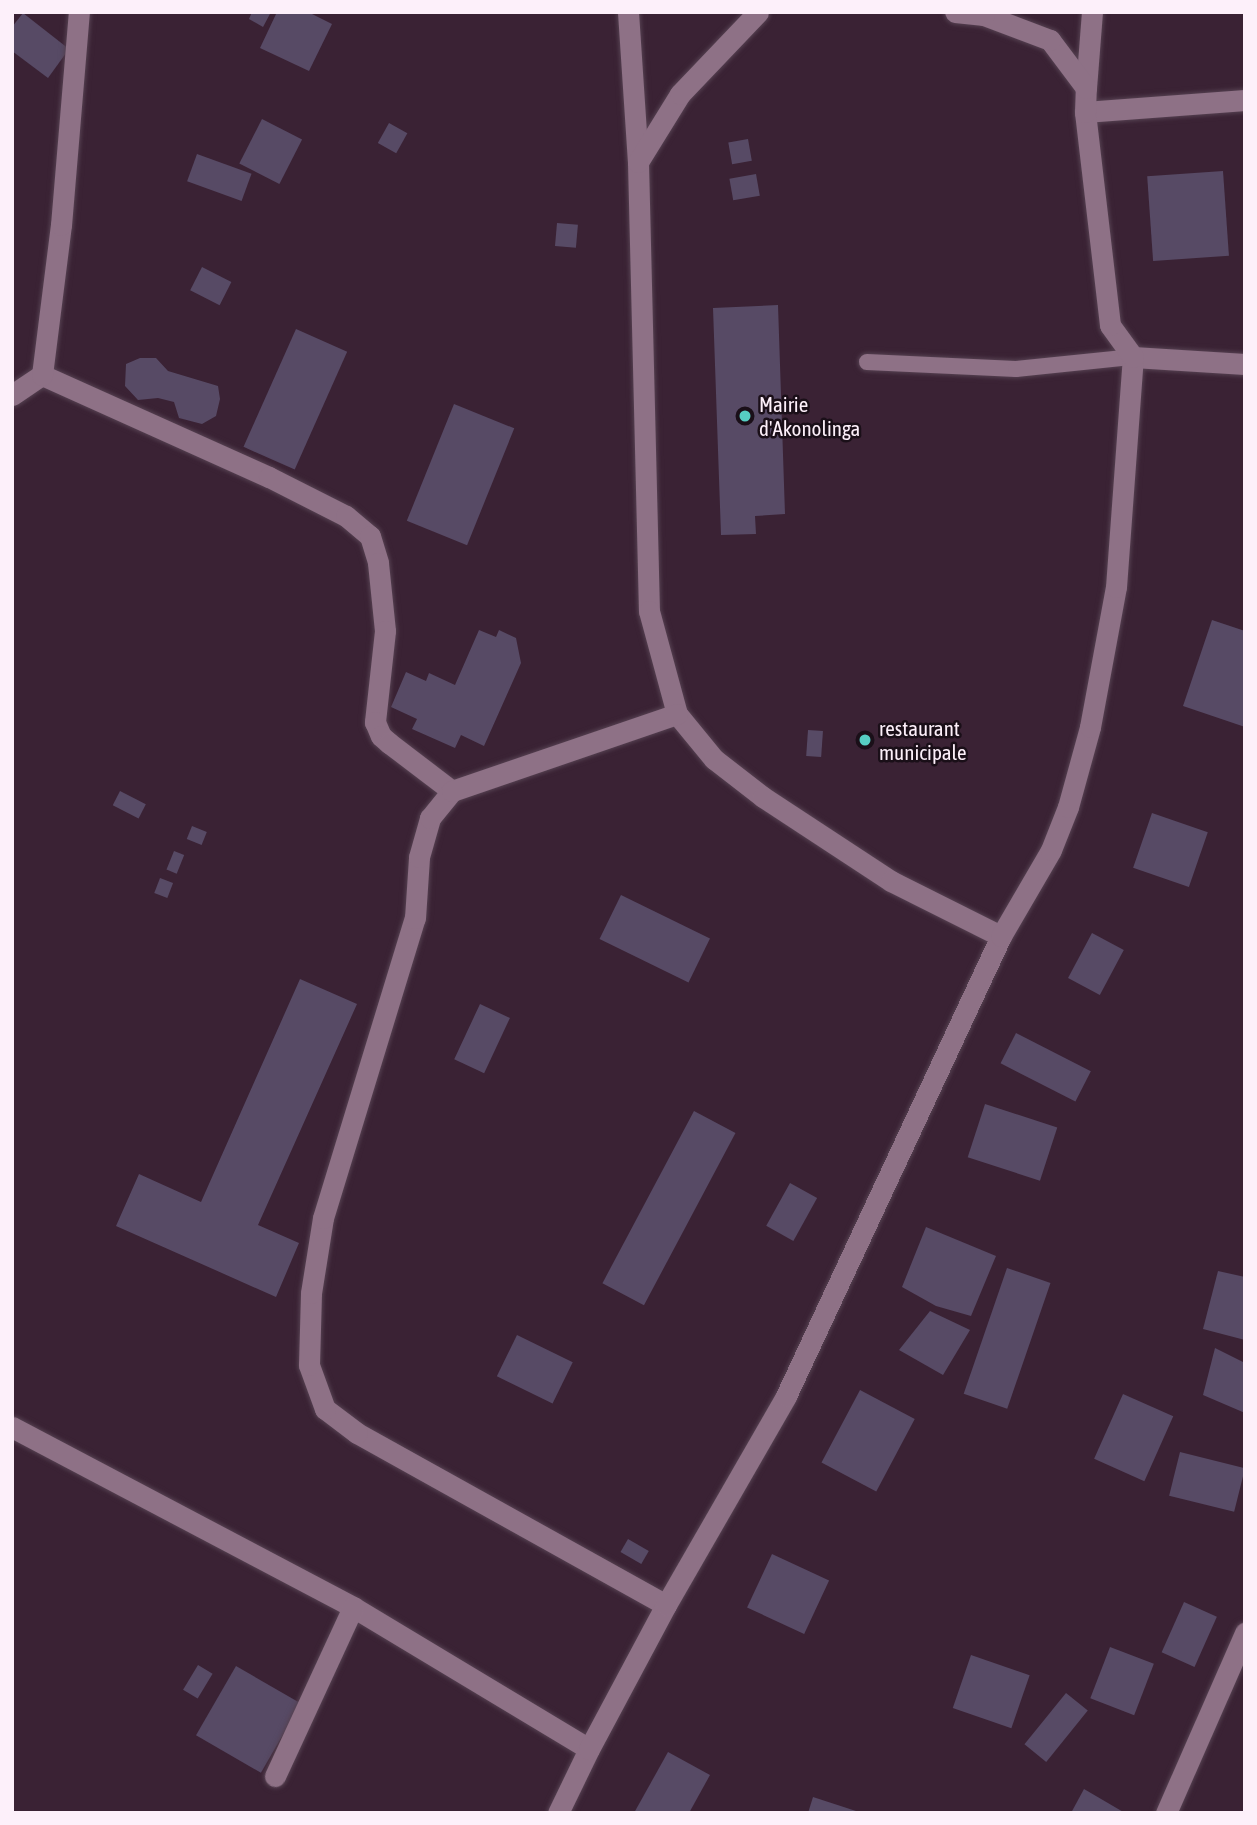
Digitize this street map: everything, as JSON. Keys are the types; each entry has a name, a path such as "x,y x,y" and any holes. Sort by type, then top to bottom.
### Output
{"street":[{"path":"43,375 61,225 71,72 79,12"},
{"path":"628,12 638,162 649,611 677,714 715,759 763,797 891,881 1001,936"},
{"path":"638,162 680,94 758,12"},
{"path":"955,12 984,15 1050,40 1086,88"},
{"path":"558,1813 666,1605 786,1396 1001,936 1051,850 1068,807 1090,727 1116,587 1133,357 1111,326 1085,112 1092,12"},
{"path":"1085,112 1245,100"},
{"path":"1133,357 1245,364"},
{"path":"12,395 43,375"},
{"path":"43,375 269,477 346,516 370,536 379,562 386,631 375,722 381,736 452,791"},
{"path":"666,1605 357,1433 325,1409 309,1365 311,1293 323,1218 415,918 419,857 430,818 452,791 677,714"},
{"path":"12,1427 353,1606 589,1749"},
{"path":"275,1776 353,1606"},
{"path":"1166,1813 1245,1633"}],"lane":[{"path":"867,362 1016,369 1133,357"}],"building":[{"path":"252,12 271,12 263,27 249,19"},
{"path":"277,12 308,12 332,24 309,71 260,48"},
{"path":"23,13 69,49 48,78 12,51 12,27"},
{"path":"262,119 302,139 279,184 239,164"},
{"path":"389,123 407,133 396,153 378,143"},
{"path":"748,139 752,161 732,164 728,142"},
{"path":"197,154 252,174 242,201 187,181"},
{"path":"1223,171 1229,256 1153,261 1147,176"},
{"path":"756,174 760,196 733,200 729,179"},
{"path":"557,223 578,225 576,248 555,246"},
{"path":"202,267 231,282 220,305 190,290"},
{"path":"778,305 785,514 755,516 756,534 721,535 713,308"},
{"path":"296,329 347,352 295,470 244,447"},
{"path":"140,358 156,358 168,371 218,386 220,399 216,416 202,424 179,418 174,402 158,398 138,400 125,386 126,364"},
{"path":"454,404 514,428 467,545 407,521"},
{"path":"1212,620 1245,631 1245,727 1183,706"},
{"path":"479,630 496,637 499,630 516,638 521,663 484,746 461,735 455,748 412,729 417,719 391,707 406,672 426,681 429,673 455,685"},
{"path":"808,730 823,731 821,757 806,756"},
{"path":"120,791 146,804 139,818 113,805"},
{"path":"1152,813 1208,832 1189,887 1133,868"},
{"path":"192,826 207,832 202,845 187,839"},
{"path":"174,851 184,855 177,874 167,870"},
{"path":"160,878 173,883 167,898 154,893"},
{"path":"621,895 710,938 689,982 600,939"},
{"path":"1092,933 1124,950 1100,995 1068,978"},
{"path":"300,979 357,1004 258,1225 299,1243 276,1297 116,1226 139,1174 201,1202"},
{"path":"480,1004 510,1018 484,1073 454,1059"},
{"path":"1016,1033 1091,1071 1075,1101 1001,1063"},
{"path":"985,1104 1057,1127 1040,1181 968,1157"},
{"path":"694,1111 735,1133 644,1305 602,1283"},
{"path":"790,1183 817,1198 793,1241 766,1226"},
{"path":"926,1227 996,1256 971,1316 936,1306 902,1287"},
{"path":"1007,1268 1050,1283 1007,1409 964,1394"},
{"path":"1218,1271 1245,1277 1245,1340 1203,1329"},
{"path":"930,1311 970,1330 943,1375 899,1350"},
{"path":"517,1335 573,1362 553,1404 497,1376"},
{"path":"1215,1348 1245,1363 1245,1413 1203,1395"},
{"path":"860,1390 915,1419 876,1492 822,1462"},
{"path":"1123,1394 1173,1416 1144,1481 1094,1459"},
{"path":"1180,1452 1245,1468 1234,1512 1169,1496"},
{"path":"628,1539 649,1551 641,1564 620,1552"},
{"path":"772,1554 829,1581 804,1634 747,1607"},
{"path":"1184,1602 1217,1617 1195,1667 1162,1652"},
{"path":"1110,1647 1154,1664 1134,1715 1090,1698"},
{"path":"971,1655 1030,1675 1011,1728 953,1708"},
{"path":"198,1665 213,1674 198,1699 183,1690"},
{"path":"236,1666 301,1704 261,1773 196,1735"},
{"path":"1066,1693 1088,1711 1046,1762 1024,1744"},
{"path":"668,1752 710,1775 689,1813 634,1813"},
{"path":"1084,1789 1125,1813 1071,1813"},
{"path":"813,1797 859,1812 859,1813 808,1813"}],"place":[{"name":"Mairie d'Akonolinga","path":"745,416"},
{"name":"restaurant municipale","path":"865,740"}]}
